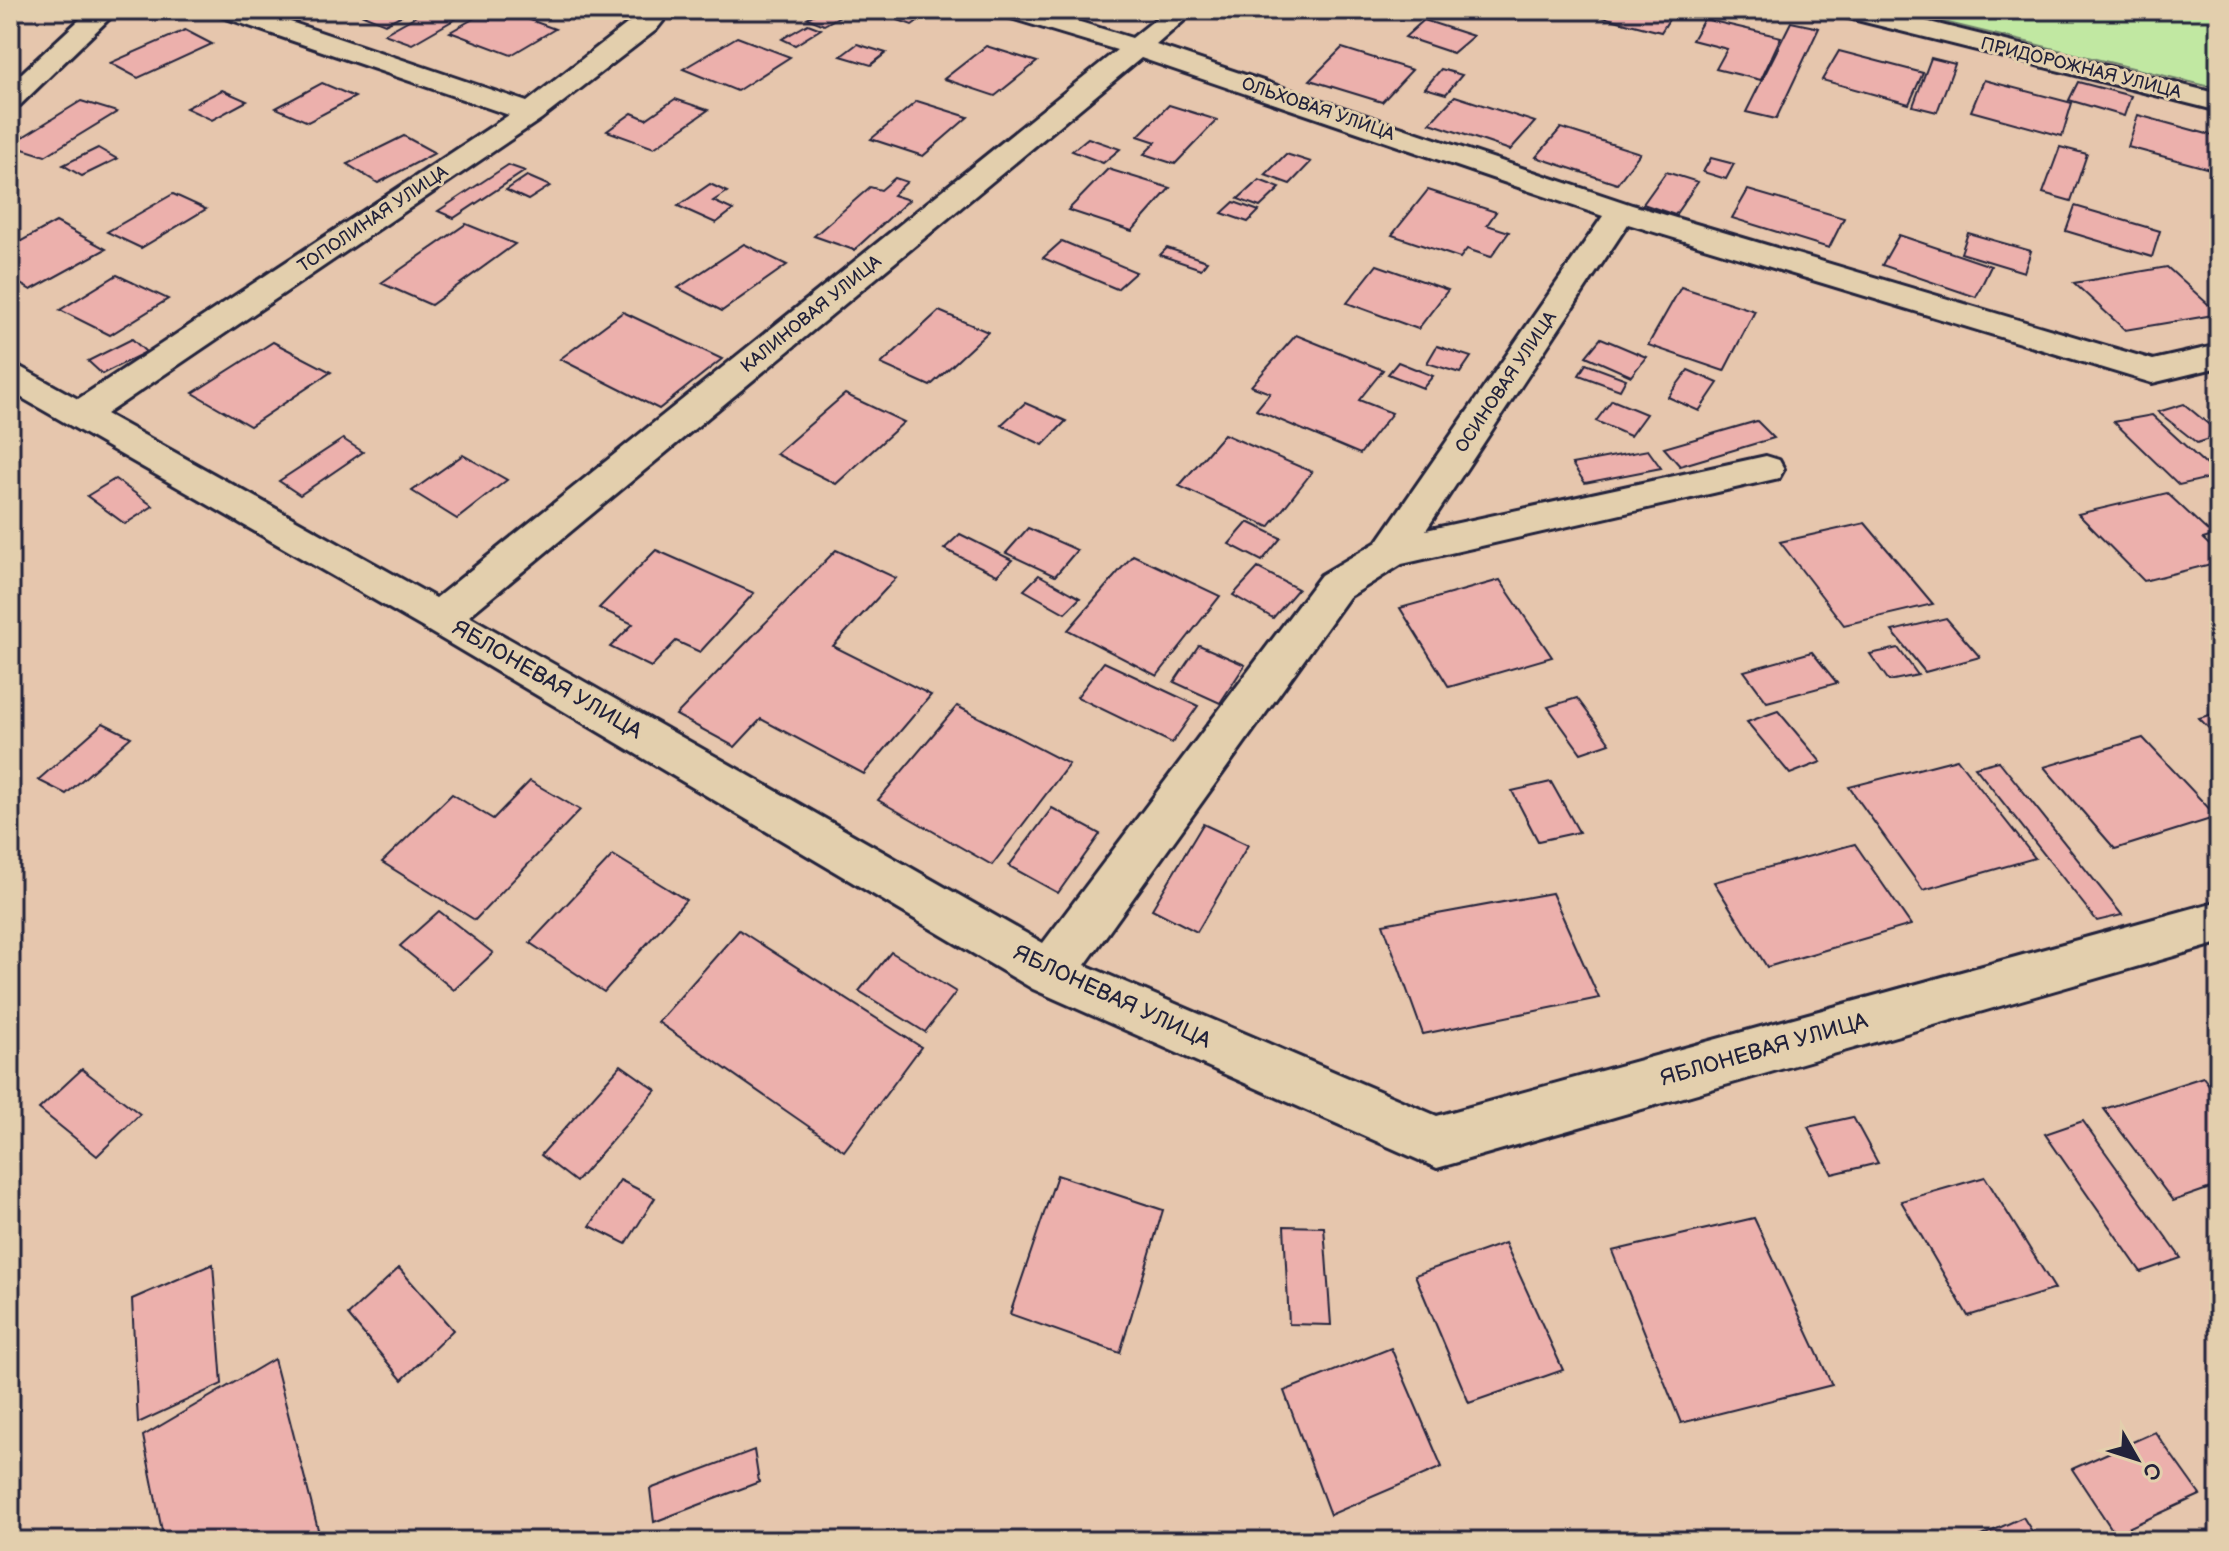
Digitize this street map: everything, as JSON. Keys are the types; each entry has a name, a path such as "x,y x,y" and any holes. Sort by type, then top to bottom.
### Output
{"street":[{"path":"10,99 105,10"},
{"path":"229,10 531,113"},
{"name":"ТОПОЛИНАЯ УЛИЦА","path":"78,416 531,113 647,24 659,10"},
{"name":"ОЛЬХОВАЯ УЛИЦА","path":"1013,10 1138,48 1621,212 2152,372 2219,356"},
{"name":"КАЛИНОВАЯ УЛИЦА","path":"439,618 1183,10"},
{"name":"ПРИДОРОЖНАЯ УЛИЦА","path":"1850,10 2219,103"},
{"name":"ОСИНОВАЯ УЛИЦА","path":"1391,552 1621,212"},
{"name":"ЯБЛОНЕВАЯ УЛИЦА","path":"10,376 439,618 1050,973 1437,1142 2219,922"},
{"path":"1050,973 1335,586 1391,552 1766,469"}],"green space":[{"path":"1895,10 2219,10 2219,89"}],"building":[{"path":"374,10 412,10 385,24 363,15"},
{"path":"427,10 471,10 412,44 384,34"},
{"path":"489,10 503,10 555,29 511,55 450,32"},
{"path":"822,10 851,10 824,25 807,18"},
{"path":"1675,10 1661,32 1583,12"},
{"path":"905,12 922,18 912,25 895,19"},
{"path":"1704,19 1781,37 1761,80 1716,69 1727,49 1692,40"},
{"path":"1424,20 1473,36 1453,53 1405,37"},
{"path":"1791,22 1819,28 1776,119 1746,112"},
{"path":"808,24 821,29 795,45 782,39"},
{"path":"185,30 212,44 138,78 110,63"},
{"path":"737,37 790,57 737,91 683,69"},
{"path":"857,44 886,53 871,65 841,56"},
{"path":"986,46 1037,62 995,96 944,79"},
{"path":"1342,48 1412,70 1382,102 1310,80"},
{"path":"1839,51 1923,73 1909,104 1822,80"},
{"path":"1931,58 1955,64 1937,112 1913,106"},
{"path":"1441,69 1462,75 1446,94 1425,88"},
{"path":"1984,80 2072,103 2062,136 1971,111"},
{"path":"2078,82 2131,96 2124,116 2069,100"},
{"path":"322,83 355,97 308,122 276,108"},
{"path":"222,90 247,101 212,120 186,108"},
{"path":"1455,96 1535,122 1510,150 1430,123"},
{"path":"675,99 708,110 654,148 607,131 632,113 646,119"},
{"path":"81,101 117,112 45,156 10,145"},
{"path":"917,101 968,117 923,156 871,139"},
{"path":"1169,105 1217,120 1175,164 1144,154 1156,142 1138,136"},
{"path":"2138,115 2218,137 2210,169 2128,147"},
{"path":"1561,128 1640,153 1617,184 1536,157"},
{"path":"404,136 435,153 378,183 347,164"},
{"path":"1088,138 1120,149 1103,163 1072,151"},
{"path":"2060,147 2087,154 2071,201 2043,193"},
{"path":"98,148 117,159 82,176 63,165"},
{"path":"1286,154 1311,162 1290,184 1265,175"},
{"path":"1711,158 1734,164 1726,179 1703,172"},
{"path":"508,165 525,171 454,218 438,211"},
{"path":"1108,169 1170,188 1132,231 1068,210"},
{"path":"1666,172 1698,182 1675,215 1643,204"},
{"path":"527,176 550,186 528,200 506,190"},
{"path":"895,178 907,182 893,195 909,200 854,250 814,236 870,187 881,190"},
{"path":"1259,180 1280,188 1260,207 1238,199"},
{"path":"710,184 727,192 713,201 733,210 716,223 678,206"},
{"path":"1428,190 1496,212 1487,225 1509,232 1491,257 1467,249 1460,258 1392,235"},
{"path":"1748,190 1844,218 1829,248 1732,218"},
{"path":"173,194 206,209 141,248 107,232"},
{"path":"1234,202 1259,211 1248,222 1222,213"},
{"path":"2075,206 2160,231 2152,257 2066,231"},
{"path":"56,222 106,249 31,290 10,278 10,247"},
{"path":"466,224 515,244 431,305 381,283"},
{"path":"1968,233 2031,251 2024,272 1961,253"},
{"path":"1899,235 1991,266 1976,297 1882,265"},
{"path":"1062,241 1136,272 1117,289 1043,258"},
{"path":"744,244 787,265 722,311 678,288"},
{"path":"1167,248 1207,261 1201,269 1160,255"},
{"path":"1377,265 1448,290 1418,329 1347,303"},
{"path":"2167,267 2219,314 2125,330 2074,283"},
{"path":"117,275 168,299 110,335 60,310"},
{"path":"1681,287 1755,311 1724,371 1648,345"},
{"path":"939,311 988,332 930,386 881,364"},
{"path":"623,312 722,359 659,409 560,359"},
{"path":"1296,335 1383,370 1359,400 1392,413 1360,454 1256,410 1270,393 1251,386"},
{"path":"1601,338 1646,357 1631,376 1586,356"},
{"path":"132,339 146,352 102,374 88,361"},
{"path":"273,342 331,372 250,426 193,393"},
{"path":"1437,346 1471,357 1460,373 1427,363"},
{"path":"1398,362 1433,376 1423,388 1388,374"},
{"path":"1586,364 1626,379 1620,390 1579,375"},
{"path":"1688,370 1718,383 1699,411 1668,397"},
{"path":"845,394 904,422 836,484 776,454"},
{"path":"1612,400 1646,414 1630,436 1596,421"},
{"path":"1025,403 1066,421 1043,445 1001,425"},
{"path":"2184,404 2219,436 2197,443 2158,412"},
{"path":"2152,415 2218,476 2179,485 2114,422"},
{"path":"1757,421 1774,438 1680,466 1664,448"},
{"path":"1224,434 1312,472 1269,527 1179,486"},
{"path":"343,439 363,452 300,495 279,481"},
{"path":"1648,450 1661,468 1585,483 1572,464"},
{"path":"463,455 507,480 457,519 412,491"},
{"path":"115,479 153,506 125,524 87,496"},
{"path":"2167,493 2213,536 2203,539 2219,554 2219,562 2144,581 2078,514"},
{"path":"1248,522 1281,538 1262,561 1229,544"},
{"path":"1865,523 1933,604 1844,625 1780,542"},
{"path":"1028,528 1077,550 1055,576 1006,553"},
{"path":"960,534 1012,560 997,575 944,549"},
{"path":"656,550 754,593 700,652 676,641 651,667 610,647 633,624 599,608"},
{"path":"836,550 896,578 833,646 931,695 864,774 761,719 735,747 676,715"},
{"path":"1133,555 1220,596 1157,676 1068,630"},
{"path":"1258,568 1298,589 1273,618 1233,595"},
{"path":"1039,575 1080,598 1065,613 1024,590"},
{"path":"1500,580 1552,657 1449,687 1400,608"},
{"path":"1946,618 1980,657 1925,672 1892,631"},
{"path":"1199,645 1245,665 1220,703 1174,682"},
{"path":"1898,648 1918,675 1889,681 1870,654"},
{"path":"1812,652 1837,683 1767,702 1744,671"},
{"path":"1104,662 1198,706 1172,743 1077,697"},
{"path":"1577,698 1610,743 1581,753 1548,707"},
{"path":"957,706 1069,764 992,865 878,800"},
{"path":"1778,711 1821,762 1790,774 1747,722"},
{"path":"2219,712 2219,739 2199,718"},
{"path":"103,723 131,737 66,794 38,780"},
{"path":"2143,738 2217,817 2115,849 2044,767"},
{"path":"1957,759 2035,858 1923,890 1849,787"},
{"path":"1999,761 2122,915 2097,921 1975,767"},
{"path":"530,781 580,810 475,920 382,862 452,794 493,819"},
{"path":"1551,782 1579,832 1538,841 1512,791"},
{"path":"1052,808 1100,834 1058,893 1009,866"},
{"path":"1203,824 1248,845 1197,932 1152,909"},
{"path":"1855,844 1911,925 1767,967 1714,882"},
{"path":"613,855 686,900 604,992 530,943"},
{"path":"1552,893 1599,998 1423,1034 1383,924"},
{"path":"439,911 493,953 454,990 400,946"},
{"path":"739,930 921,1047 844,1151 658,1022"},
{"path":"891,952 956,992 925,1032 859,991"},
{"path":"621,1065 656,1090 576,1182 541,1155"},
{"path":"82,1069 140,1114 97,1156 39,1109"},
{"path":"2203,1077 2219,1098 2219,1185 2173,1201 2104,1109"},
{"path":"1853,1117 1878,1163 1832,1174 1808,1127"},
{"path":"2083,1121 2181,1258 2141,1272 2045,1134"},
{"path":"1057,1175 1163,1210 1120,1353 1010,1314"},
{"path":"1985,1177 2055,1289 1968,1316 1901,1201"},
{"path":"620,1180 655,1198 626,1244 590,1226"},
{"path":"1754,1218 1832,1385 1681,1423 1612,1251"},
{"path":"1284,1226 1324,1227 1331,1325 1289,1324"},
{"path":"1505,1243 1563,1370 1469,1403 1415,1275"},
{"path":"213,1264 222,1384 138,1423 132,1299"},
{"path":"399,1268 453,1330 402,1380 348,1315"},
{"path":"1391,1348 1442,1467 1330,1515 1284,1391"},
{"path":"274,1359 321,1541 164,1541 143,1436"},
{"path":"2155,1432 2200,1495 2115,1534 2072,1469"},
{"path":"754,1450 759,1482 654,1522 650,1489"},
{"path":"2023,1517 2038,1541 1970,1541"}]}
